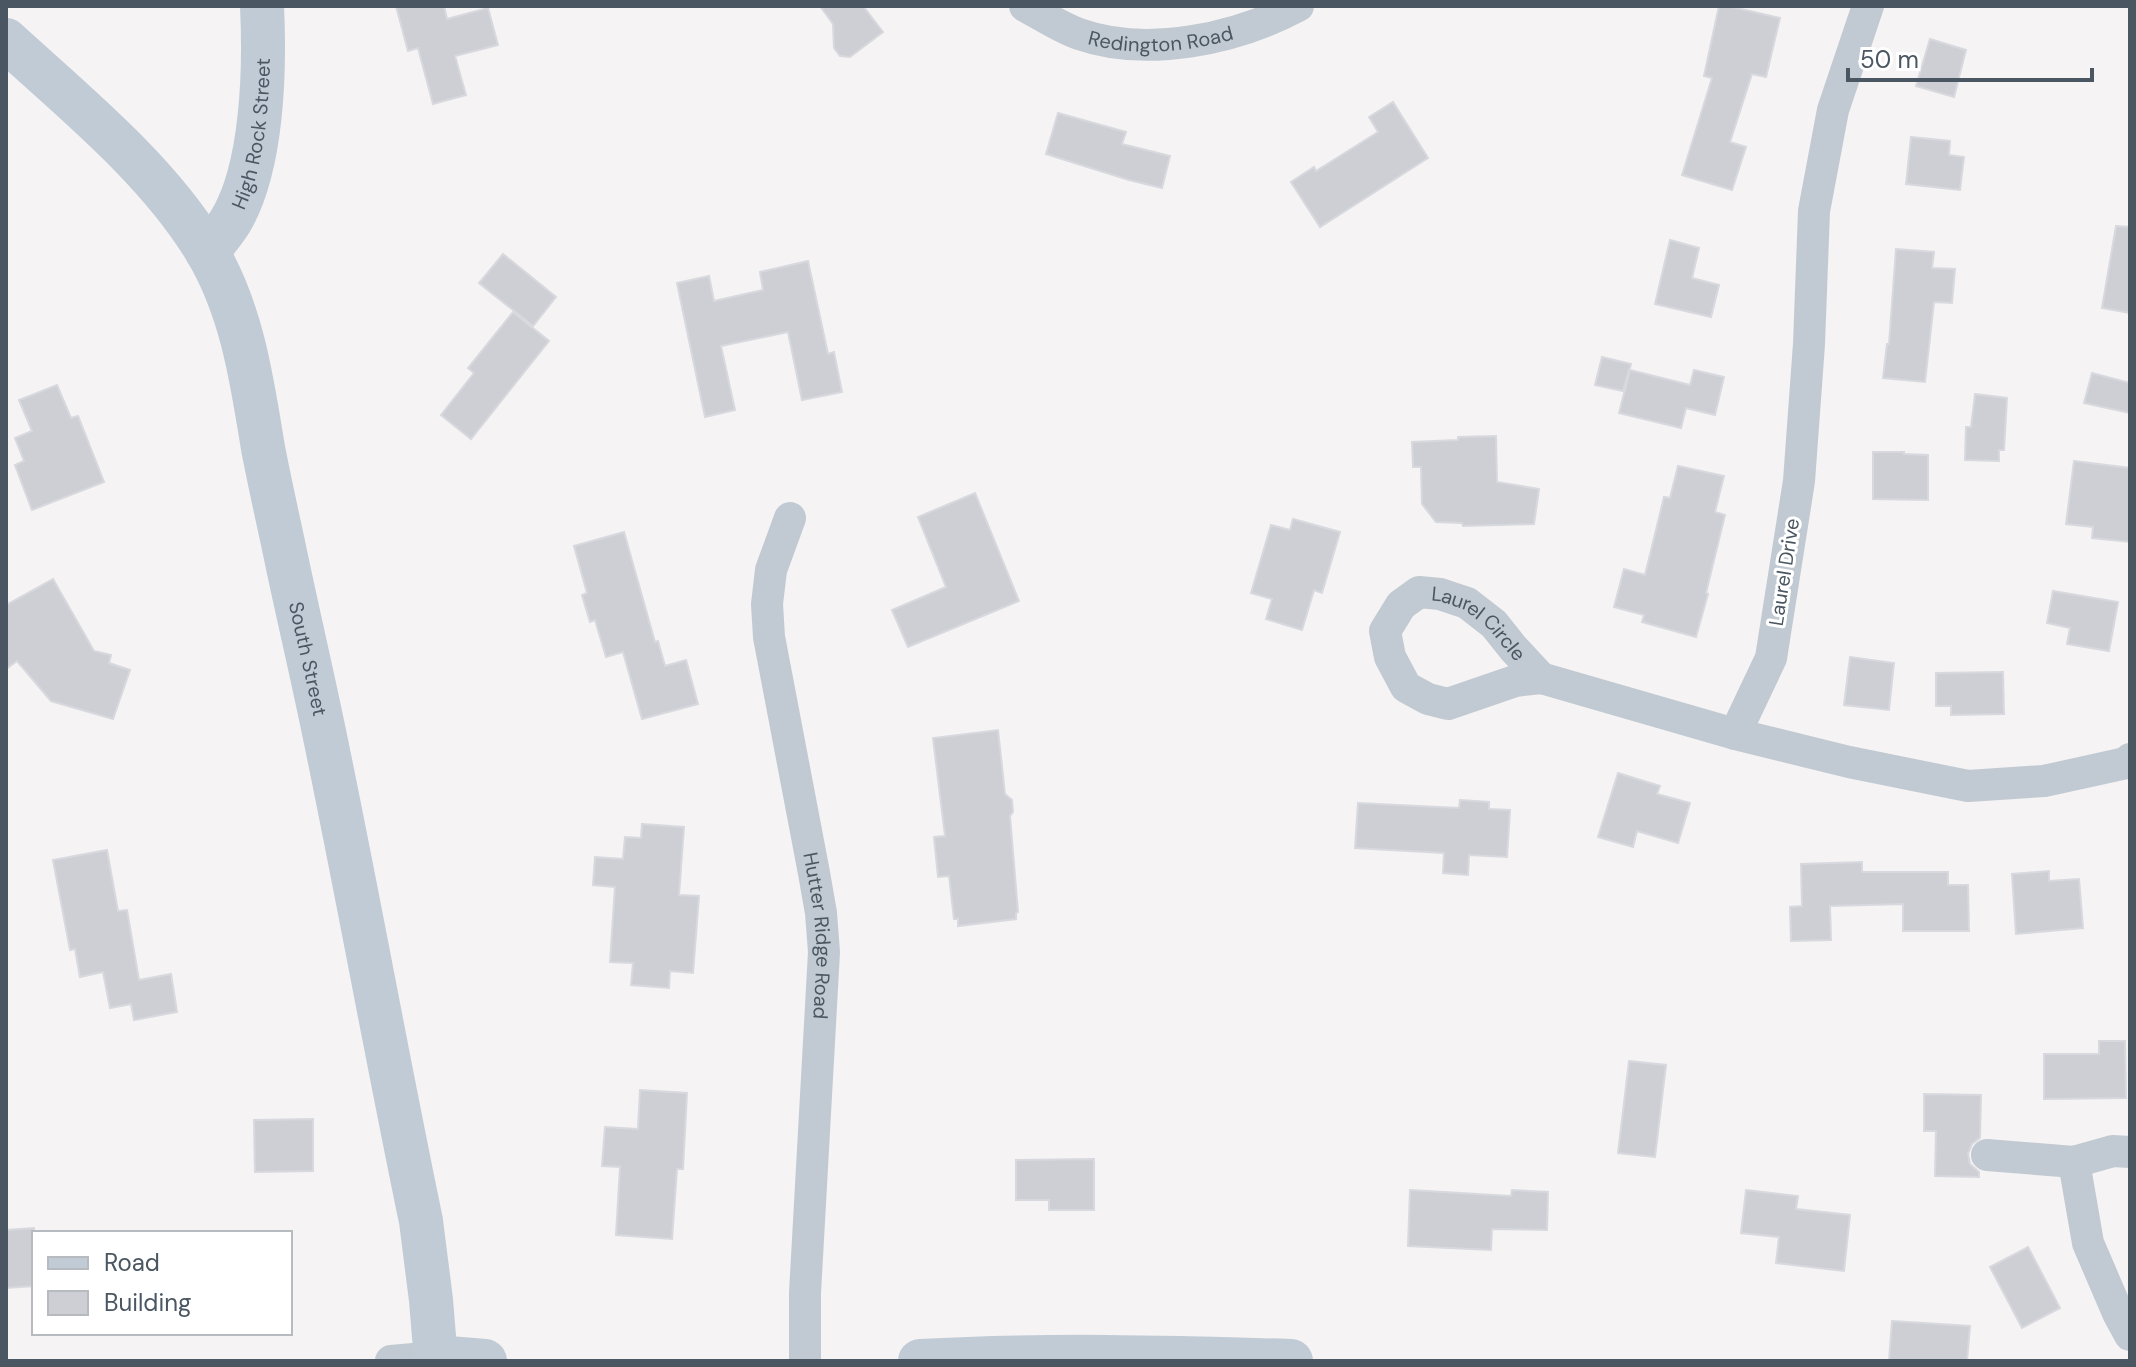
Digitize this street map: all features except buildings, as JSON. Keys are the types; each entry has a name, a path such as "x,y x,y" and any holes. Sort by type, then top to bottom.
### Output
{"street":[{"name":"High Rock Street","path":"207,252 230,223 254,149 262,67 262,6"},
{"name":"Redington Road","path":"1025,6 1080,34 1133,45 1199,40 1236,32 1298,6"},
{"name":"Laurel Drive","path":"1735,734 1771,658 1799,481 1814,211 1833,110 1868,6"},
{"name":"South Street","path":"6,40 102,127 191,226 225,289 239,330 257,403 421,1221 436,1359"},
{"name":"Hutter Ridge Road","path":"790,518 771,570 767,604 769,637 821,913 824,952 805,1293 805,1361"},
{"name":"Laurel Circle","path":"1541,678 1494,624 1467,603 1440,594 1419,592 1401,605 1385,631 1390,657 1406,687 1428,699 1448,704 1515,681 1541,678 1735,734"},
{"path":"1735,734 1849,762 1968,786 2044,781 2126,763 2130,759"},
{"path":"1987,1155 2074,1162 2113,1151 2130,1152"},
{"path":"2074,1162 2088,1243 2130,1335"},
{"path":"920,1361 1142,1356 1291,1361"},
{"path":"391,1361 485,1361"}]}
